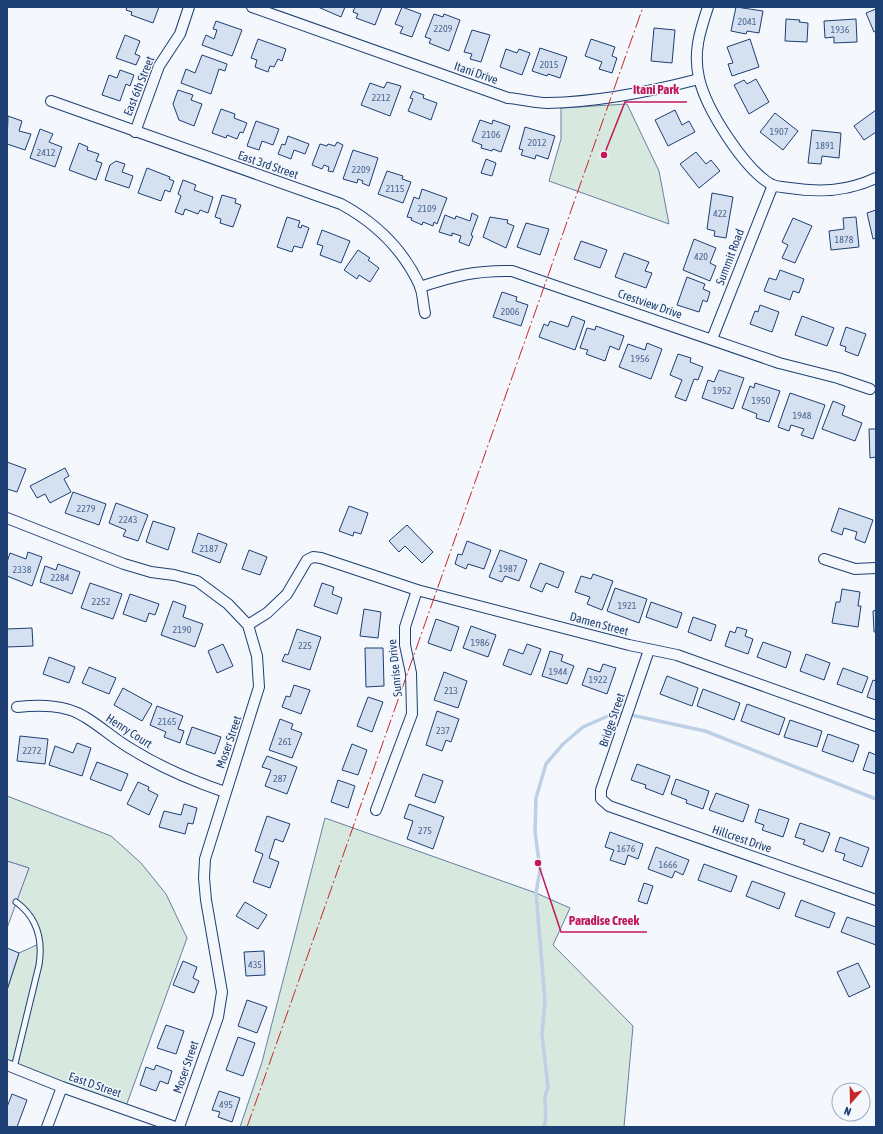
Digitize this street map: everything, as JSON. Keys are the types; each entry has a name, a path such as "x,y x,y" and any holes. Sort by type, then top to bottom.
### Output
{"street":[{"name":"East 6th Street","path":"135,132 159,66 180,34 189,7"},
{"name":"Itani Drive","path":"252,7 508,98 546,103 589,101 642,94 699,79"},
{"path":"708,7 698,36 697,61 699,79 718,124 736,150 773,185 832,192 865,183 876,178"},
{"name":"East 3rd Street","path":"51,101 341,204 359,214 390,239 402,255 420,287 425,314"},
{"name":"Summit Road","path":"712,339 773,185"},
{"name":"Crestview Drive","path":"420,287 470,272 484,270 512,271 780,363 838,378 870,389"},
{"name":"Moser Street","path":"7,518 124,564 151,572 197,581 228,604 248,625 257,656 259,687 253,711 225,792 205,859 204,878 222,992 218,1017 179,1127"},
{"name":"Damen Street","path":"248,625 278,604 291,588 307,560 313,557 329,560 417,590 649,650 677,655 876,726"},
{"path":"824,559 855,569 876,568"},
{"name":"Sunrise Drive","path":"376,810 412,714 411,673 405,645 405,627 417,590"},
{"name":"Bridge Street","path":"601,799 601,790 626,723 649,650"},
{"name":"Henry Court","path":"17,707 37,705 58,707 84,716 131,750 194,781 225,792"},
{"name":"Hillcrest Drive","path":"601,799 609,806 876,900"},
{"name":"East D Street","path":"9,1065 62,1087 175,1127"},
{"path":"48,1127 62,1087"}],"lane":[{"path":"9,1065 39,965 41,944 36,926 23,907 16,902"}],"shaded area":[{"path":"627,104 659,171 669,224 549,181 561,139 561,108"},
{"path":"7,796 111,836 141,863 166,894 187,938 125,1109 7,1065 7,990 19,953 41,943 36,926 16,902 29,868 7,861"},
{"path":"325,818 536,893 570,908 553,945 633,1026 624,1127 240,1127 262,1062"},
{"path":"7,861 29,868 7,928"}],"building":[{"path":"127,7 159,7 153,23 131,15 132,12 126,10"},
{"path":"318,7 345,7 341,17"},
{"path":"355,7 382,7 375,25 356,18 358,14 353,12"},
{"path":"402,7 421,14 412,37 400,33 403,27 395,24"},
{"path":"736,7 763,11 759,33 747,31 746,34 731,31"},
{"path":"876,9 876,31 874,32 866,13"},
{"path":"434,14 443,17 444,14 460,20 449,51 429,43 431,39 425,37"},
{"path":"786,19 800,20 799,22 808,23 807,42 785,41"},
{"path":"856,19 857,42 834,43 834,37 825,38 824,21"},
{"path":"216,21 242,30 232,56 202,45 206,35 214,39 217,30 213,29"},
{"path":"654,28 675,30 672,63 651,61"},
{"path":"472,30 490,35 481,62 470,59 472,54 464,52"},
{"path":"125,35 140,41 135,54 140,56 136,65 116,58"},
{"path":"258,39 286,49 282,61 278,59 274,67 270,66 268,72 255,67 257,60 251,58"},
{"path":"591,39 615,47 612,56 617,58 612,73 599,69 602,62 585,56"},
{"path":"750,39 759,67 732,76 728,64 733,63 727,47"},
{"path":"540,48 567,57 560,78 548,74 547,76 532,71"},
{"path":"506,49 517,53 519,49 530,53 522,75 500,67"},
{"path":"202,55 227,64 225,71 219,69 211,94 181,83 186,69 195,73"},
{"path":"120,70 134,75 130,86 126,84 120,101 102,95 109,75 117,78"},
{"path":"756,79 769,102 749,114 734,85 744,80 747,84"},
{"path":"387,82 401,86 390,116 361,105 370,83 384,88"},
{"path":"178,90 193,95 191,100 202,104 194,126 179,120 173,104"},
{"path":"413,91 424,95 423,98 437,103 431,120 408,111 413,99 410,98"},
{"path":"221,109 235,114 234,118 247,123 243,133 240,132 237,139 227,135 226,138 212,133"},
{"path":"675,110 682,125 689,121 695,132 668,146 655,120"},
{"path":"876,110 876,132 864,140 854,126"},
{"path":"775,113 798,131 783,150 760,132"},
{"path":"8,116 22,121 19,131 31,134 25,150 7,144"},
{"path":"480,120 492,124 493,120 510,126 501,152 493,149 492,151 481,148 482,145 472,141"},
{"path":"256,121 279,129 273,145 262,141 259,150 247,146"},
{"path":"525,127 555,136 548,159 536,155 535,159 521,155 523,150 519,149"},
{"path":"40,129 53,134 49,142 62,147 55,167 30,158"},
{"path":"812,130 841,133 839,158 822,156 821,164 808,163"},
{"path":"288,136 309,144 305,154 294,150 291,159 278,154 282,144 285,145"},
{"path":"337,142 343,145 333,172 328,171 329,167 324,165 322,169 312,165 320,144 335,146"},
{"path":"79,143 88,147 87,150 99,154 96,161 102,163 96,180 69,170"},
{"path":"353,150 378,158 369,186 362,183 363,181 358,179 357,183 343,179"},
{"path":"696,152 706,164 711,160 720,171 699,188 680,164"},
{"path":"486,159 496,163 492,176 481,173"},
{"path":"116,161 125,164 122,172 133,176 129,188 105,180 110,165"},
{"path":"147,168 170,177 169,179 174,181 170,192 165,190 161,201 138,193"},
{"path":"387,171 403,176 402,179 411,182 403,203 378,194"},
{"path":"183,180 196,185 194,190 213,197 208,213 200,210 198,214 185,209 183,215 175,212 181,196 178,194"},
{"path":"422,189 447,198 437,224 434,222 433,226 423,222 422,225 411,220 412,218 407,217 414,197 419,199"},
{"path":"712,193 733,197 726,238 714,236 715,231 707,229"},
{"path":"222,195 236,199 235,203 241,205 233,227 220,223 221,219 215,217"},
{"path":"876,210 876,238 873,239 867,213"},
{"path":"472,213 478,216 471,235 473,236 469,246 459,242 461,236 452,233 452,236 439,232 445,215 455,219 456,216 470,221"},
{"path":"287,217 300,221 298,227 301,228 302,225 309,228 302,248 294,246 292,252 277,247"},
{"path":"490,217 508,220 507,223 514,226 506,248 483,237"},
{"path":"856,217 859,247 831,250 829,231 844,229 843,218"},
{"path":"793,218 812,226 795,263 782,258 788,245 782,242"},
{"path":"526,223 549,229 540,255 517,247"},
{"path":"322,230 350,241 341,263 320,255 323,246 317,244"},
{"path":"694,239 716,248 710,263 716,266 710,281 683,270"},
{"path":"581,241 607,250 600,268 574,259"},
{"path":"358,250 370,258 368,260 379,268 370,282 359,275 357,279 344,270"},
{"path":"624,253 649,262 645,271 652,273 646,288 615,277"},
{"path":"780,270 804,279 799,293 793,291 790,300 764,291 769,278 776,280"},
{"path":"687,277 705,284 703,289 710,292 707,302 703,300 699,312 677,305"},
{"path":"502,292 517,297 516,301 528,305 521,326 493,317"},
{"path":"760,305 779,312 772,332 750,324 755,311 758,312"},
{"path":"572,316 585,321 575,350 539,337 544,324 548,326 550,321 568,327"},
{"path":"802,316 834,328 827,346 795,335"},
{"path":"596,326 624,336 619,350 610,346 605,361 586,354 588,350 580,348 587,328 595,330"},
{"path":"846,327 866,334 858,356 845,351 846,347 840,345"},
{"path":"647,343 662,349 651,379 619,367 628,344 645,350"},
{"path":"678,354 691,358 690,362 703,367 698,380 694,379 686,401 675,397 682,380 670,375"},
{"path":"719,370 744,378 733,409 702,398 708,380 714,382"},
{"path":"755,383 780,391 769,422 756,418 757,414 742,408 750,386 754,388"},
{"path":"790,393 825,405 813,439 801,435 804,429 791,425 789,431 778,427"},
{"path":"833,401 845,406 842,415 862,423 855,441 822,429"},
{"path":"869,429 876,429 876,457 870,458"},
{"path":"7,462 26,469 17,492 7,489"},
{"path":"65,468 69,476 64,479 71,492 50,503 45,494 37,498 30,486"},
{"path":"73,492 106,504 99,525 65,513"},
{"path":"116,503 148,515 138,541 123,536 126,530 109,523"},
{"path":"349,506 368,513 361,534 354,532 353,536 339,531"},
{"path":"839,508 873,520 865,543 855,539 857,532 844,528 842,535 831,531"},
{"path":"153,521 175,528 168,550 146,542"},
{"path":"407,525 433,552 422,563 405,546 399,552 389,541"},
{"path":"198,533 227,544 220,563 192,552"},
{"path":"467,541 491,550 484,569 468,564 466,569 455,564 458,554 462,555"},
{"path":"249,550 267,557 260,575 242,569"},
{"path":"500,550 527,560 519,581 505,576 502,582 489,577"},
{"path":"28,552 42,557 32,586 7,576 7,562 10,553 26,559"},
{"path":"540,563 564,572 558,588 546,583 542,592 530,587"},
{"path":"58,564 80,572 72,594 40,582 45,566 56,570"},
{"path":"593,574 613,581 602,610 587,604 590,597 575,592 581,576 591,579"},
{"path":"90,583 122,594 113,619 81,608"},
{"path":"322,583 334,587 332,594 342,598 337,614 314,606"},
{"path":"615,588 647,599 639,623 607,611"},
{"path":"842,589 860,592 858,606 861,606 858,627 832,623 836,602 840,602"},
{"path":"130,594 159,604 155,615 149,613 146,622 123,614"},
{"path":"173,601 186,606 183,617 203,624 195,647 161,635"},
{"path":"651,602 682,613 677,628 646,617"},
{"path":"364,609 381,612 378,638 360,636"},
{"path":"876,610 876,632 874,632 873,611"},
{"path":"693,617 716,625 711,641 688,632"},
{"path":"436,619 459,627 451,651 428,643"},
{"path":"471,626 496,635 488,657 463,648"},
{"path":"737,627 747,630 745,636 753,639 748,654 725,646 730,631 735,633"},
{"path":"32,628 33,646 7,647 7,629"},
{"path":"297,629 321,637 310,670 282,661 285,654 288,655"},
{"path":"763,642 791,652 786,668 757,657"},
{"path":"223,644 233,666 217,673 208,651"},
{"path":"527,644 541,649 531,675 503,665 509,649 523,654"},
{"path":"365,648 383,648 384,686 366,687"},
{"path":"550,651 563,655 561,661 574,666 567,684 542,676"},
{"path":"806,654 830,663 824,680 800,671"},
{"path":"49,657 75,667 69,683 43,674"},
{"path":"603,664 616,668 607,694 582,685 588,668 600,672"},
{"path":"89,667 116,678 109,694 82,683"},
{"path":"843,668 868,677 862,693 837,684"},
{"path":"444,672 467,681 458,708 434,700"},
{"path":"667,676 698,688 692,706 660,694"},
{"path":"873,680 876,681 876,700 867,697"},
{"path":"294,685 310,690 301,714 282,707 286,696 290,697"},
{"path":"123,688 152,704 142,721 114,705"},
{"path":"703,689 740,703 734,720 697,706"},
{"path":"368,697 383,702 372,732 357,726"},
{"path":"747,704 785,718 779,735 741,721"},
{"path":"157,706 183,716 178,729 184,731 180,743 164,737 166,732 150,725"},
{"path":"437,711 459,719 451,742 446,740 442,751 426,745"},
{"path":"280,719 293,724 291,729 302,733 292,758 269,750"},
{"path":"790,720 822,731 817,747 784,737"},
{"path":"192,727 221,737 215,754 186,744"},
{"path":"828,734 859,745 853,762 822,751"},
{"path":"20,736 48,739 45,764 17,761"},
{"path":"77,743 91,748 82,776 49,765 55,746 73,753"},
{"path":"352,744 367,750 358,775 342,770"},
{"path":"869,752 876,755 876,774 863,770"},
{"path":"267,756 297,767 287,794 265,786 271,770 262,767"},
{"path":"97,762 128,774 121,791 90,779"},
{"path":"637,764 670,776 663,795 645,788 646,785 631,780"},
{"path":"423,774 443,781 435,803 415,796"},
{"path":"676,779 709,791 703,809 686,803 687,800 671,794"},
{"path":"338,780 355,786 348,808 331,802"},
{"path":"138,782 149,787 148,790 158,795 149,815 127,804"},
{"path":"716,793 749,805 743,822 709,810"},
{"path":"184,804 197,808 193,824 188,823 185,834 159,827 164,811 181,815"},
{"path":"409,804 444,817 433,849 407,839 413,821 404,818"},
{"path":"759,809 789,819 783,837 762,830 764,825 755,822"},
{"path":"267,816 290,824 283,842 275,839 269,858 279,862 270,888 253,882 263,854 255,851"},
{"path":"800,823 830,833 823,852 803,844 805,840 795,837"},
{"path":"610,832 643,844 638,859 628,855 625,865 610,860 614,850 605,847"},
{"path":"840,837 869,848 862,867 843,860 845,854 835,851"},
{"path":"656,847 689,860 683,875 675,871 672,878 648,869"},
{"path":"704,864 737,876 731,892 698,880"},
{"path":"752,881 785,893 779,909 746,896"},
{"path":"644,883 653,886 647,904 638,901"},
{"path":"801,900 835,913 829,928 795,916"},
{"path":"245,902 267,915 258,929 236,916"},
{"path":"847,917 876,927 876,945 841,932"},
{"path":"7,948 19,953 7,990"},
{"path":"264,951 265,975 246,976 244,952"},
{"path":"183,961 197,967 193,978 199,981 194,993 173,985"},
{"path":"858,963 870,987 849,997 837,972"},
{"path":"247,1000 267,1007 257,1033 238,1026"},
{"path":"166,1025 184,1031 176,1054 157,1048"},
{"path":"238,1037 255,1043 243,1076 226,1070"},
{"path":"156,1065 172,1071 168,1084 160,1081 156,1091 140,1085 146,1067 154,1070"},
{"path":"219,1091 240,1098 232,1122 218,1117 220,1112 212,1110"},
{"path":"12,1094 27,1100 17,1127 7,1127 7,1107"}],"waterway":[{"path":"544,1127 546,1117 545,1097 548,1088 542,1034 545,1001 536,893 540,870 535,831 536,798 546,764 563,744 583,727 617,712 705,731 876,799"}],"power":[{"path":"247,1127 643,7"}],"place":[{"name":"Itani Park","path":"604,155"},
{"name":"Paradise Creek","path":"538,863"}]}
